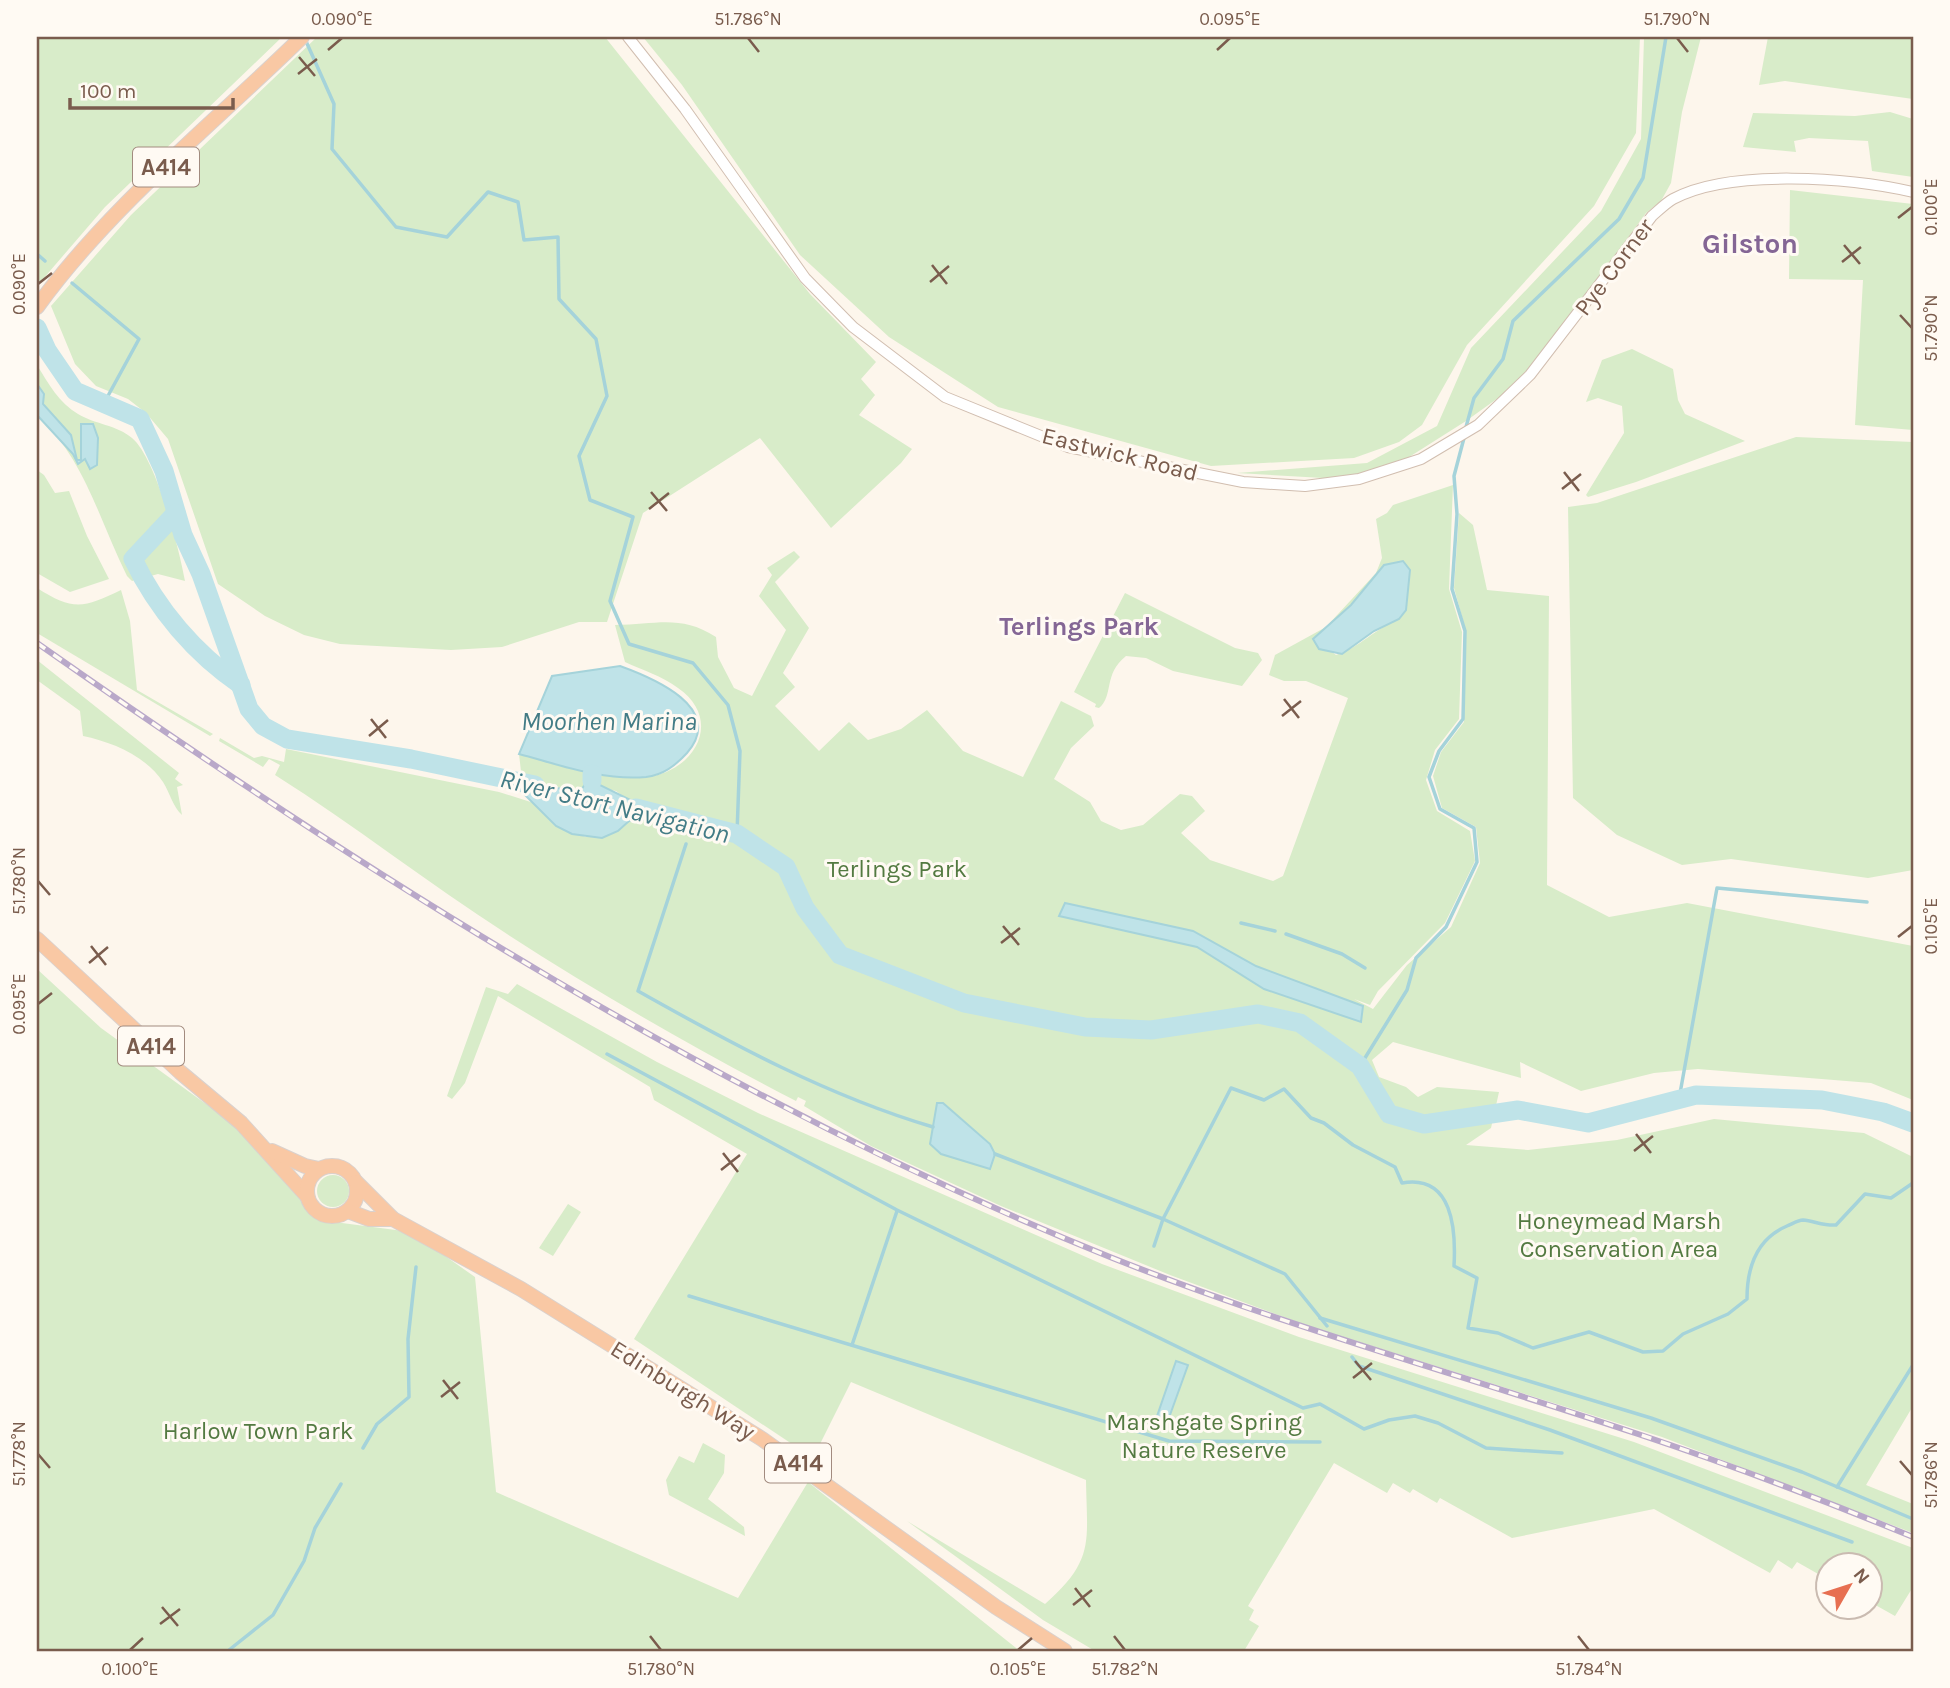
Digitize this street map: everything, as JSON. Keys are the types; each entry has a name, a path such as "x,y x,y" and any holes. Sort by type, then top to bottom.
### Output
{"highway":[{"name":"A414","path":"37,307 56,281 143,189 302,37"},
{"name":"A414","path":"37,939 268,1149 307,1196"},
{"name":"A414","path":"268,1149 305,1167 318,1169"},
{"path":"337,1166 350,1172 356,1182 357,1198 348,1211 336,1216 315,1210 307,1196 309,1181 318,1169 337,1166"},
{"name":"Edinburgh Way","path":"356,1182 393,1219 532,1296 762,1439 996,1607 1065,1651"},
{"name":"Edinburgh Way","path":"348,1211 369,1219 393,1219"}],"street":[{"name":"Eastwick Road","path":"628,37 685,109 805,278 853,327 944,397 1069,447 1154,466 1273,485 1328,484 1397,468 1421,459 1478,425"},
{"name":"Pye Corner","path":"1478,425 1530,375 1652,216 1674,199 1725,183 1777,180 1831,180 1913,192"}],"green space":[{"path":"37,37 282,37 105,207 37,286"},
{"path":"317,37 605,37 810,294 876,362 861,379 875,395 859,415 912,449 901,463 831,528 760,438 643,513 607,622 579,622 502,647 451,650 340,644 304,635 265,616 218,584 168,439 146,413 128,399 96,386 75,364 51,306 131,215"},
{"path":"643,37 1640,37 1636,133 1594,206 1467,345 1422,425 1399,442 1354,458 1211,466 998,407 889,337 800,255 682,85"},
{"path":"1644,37 1701,37 1682,112 1671,183 1661,201 1646,213 1530,375 1466,421 1406,459 1341,479 1237,473 1367,463 1437,426 1471,348 1601,211 1641,139"},
{"path":"1768,37 1913,37 1913,99 1785,81 1759,85"},
{"path":"1890,112 1913,119 1913,177 1872,171 1868,141 1809,138 1794,141 1796,152 1743,147 1753,113 1855,116"},
{"path":"1790,190 1913,204 1913,430 1855,425 1863,280 1789,279"},
{"path":"1632,349 1673,369 1678,400 1685,414 1745,441 1588,497 1586,495 1624,433 1622,406 1598,398 1586,402 1602,360"},
{"path":"37,365 54,392 71,409 126,434 141,449 158,483 185,581 158,574 132,581 127,576 79,471 54,432 37,415"},
{"path":"1796,437 1913,442 1913,870 1868,878 1731,859 1682,865 1617,835 1573,798 1568,507 1597,503"},
{"path":"37,470 44,475 55,493 69,491 87,536 109,579 70,592 37,573"},
{"name":"Honeymead Marsh Conservation Area","path":"1453,485 1449,589 1462,632 1459,719 1435,750 1426,780 1437,811 1470,831 1475,861 1445,923 1378,991 1370,1005 1354,999 1373,1009 1407,965 1451,927 1480,863 1476,827 1442,808 1433,776 1441,752 1464,722 1466,631 1454,588 1459,513 1473,525 1487,590 1549,596 1547,885 1609,917 1687,903 1913,946 1913,1100 1871,1083 1698,1069 1654,1073 1581,1091 1520,1062 1521,1078 1393,1042 1372,1060 1379,1077 1406,1087 1418,1097 1437,1087 1499,1092 1491,1128 1466,1145 1528,1150 1617,1140 1714,1119 1864,1133 1913,1157 1913,1406 1866,1485 1913,1504 1913,1533 1662,1437 1308,1326 1170,1275 1001,1206 871,1146 804,1106 806,1101 798,1097 796,1101 722,1062 542,956 275,775 280,765 269,759 263,767 219,741 220,738 254,758 262,756 284,762 286,749 499,792 537,804 555,826 586,837 618,831 629,821 654,819 616,791 602,788 592,781 580,792 522,780 519,754 614,777 646,777 663,773 678,765 690,755 698,743 701,729 699,715 692,701 678,688 625,662 615,625 667,622 691,625 703,630 716,637 718,657 734,688 752,696 786,630 759,596 772,575 767,568 794,551 800,557 775,582 809,628 783,673 795,687 775,706 819,751 849,722 868,740 901,729 927,710 963,751 1023,777 1061,701 1091,716 1094,726 1071,748 1054,779 1090,802 1101,821 1121,830 1143,825 1180,794 1192,796 1205,811 1181,833 1210,860 1273,881 1283,876 1348,698 1306,681 1284,681 1269,675 1275,655 1326,627 1376,573 1382,558 1376,519 1387,513 1393,505","holes":["1384,566 1399,619 1336,655 1314,639 1351,605"]},
{"path":"37,588 60,601 79,604 97,601 121,590 130,621 137,690 213,734 210,736 37,633"},
{"path":"1125,593 1235,648 1258,653 1262,660 1242,686 1173,671 1146,658 1126,656 1114,670 1104,703 1099,708 1095,707 1096,704 1074,692"},
{"path":"37,660 179,773 175,779 183,785 177,787 182,815 163,782 147,765 117,746 83,736 80,711 37,680"},
{"name":"Harlow Town Park","path":"37,969 101,1028 268,1149 319,1220 411,1232 475,1277 496,1492 738,1598 808,1482 1020,1651 37,1651"},
{"name":"Marshgate Spring Nature Reserve","path":"517,984 657,1062 758,1113 1102,1264 1299,1337 1634,1442 1913,1548 1913,1587 1895,1616 1884,1610 1884,1552 1814,1552 1814,1572 1797,1562 1792,1569 1778,1560 1770,1573 1654,1509 1512,1538 1440,1498 1437,1503 1413,1489 1410,1493 1393,1483 1387,1493 1334,1463 1248,1606 1254,1610 1249,1620 1259,1626 1244,1651 1095,1651 1043,1620 907,1521 1045,1604 1073,1575 1085,1549 1086,1480 851,1382 813,1458 634,1339 747,1154 654,1100 650,1087 498,996 465,1083 452,1099 447,1096 486,987 508,994"},
{"path":"333,1175 345,1179 349,1191 345,1203 333,1207 321,1203 317,1191 321,1179"},
{"path":"568,1204 581,1212 553,1256 539,1248"},
{"path":"703,1443 725,1455 724,1473 708,1499 744,1527 745,1536 669,1495 666,1480 679,1456 694,1463"}],"water":[{"path":"37,384 44,394 43,404 71,435 77,460 81,460 81,424 93,424 98,438 97,465 90,469 85,459 78,464 73,454 37,415"},
{"path":"1403,561 1410,570 1406,610 1399,619 1374,631 1342,654 1319,649 1313,639 1351,605 1384,565"},
{"name":"Moorhen Marina","path":"620,666 666,687 692,709 698,722 697,737 678,762 658,774 630,778 582,771 519,754 552,676"},
{"path":"510,780 580,792 585,784 592,781 659,814 654,819 629,821 618,831 602,838 572,834 556,826"},
{"path":"1065,903 1193,931 1256,966 1363,1006 1361,1022 1264,989 1197,947 1059,916"},
{"path":"937,1103 943,1103 990,1144 995,1154 990,1169 941,1154 930,1144"},
{"path":"1176,1361 1188,1365 1166,1426 1155,1422"}],"waterway":[{"path":"1466,427 1474,398 1503,359 1513,321 1619,219 1643,178 1666,37"},
{"path":"305,39 334,104 332,149 396,227 447,237 488,192 518,202 524,240 558,237 559,299 596,339 607,396 579,456 590,500 633,517 610,601 629,644 693,663 728,705 740,751 737,834"},
{"path":"37,254 45,261"},
{"path":"72,283 139,339 103,405"},
{"name":"River Stort Navigation","path":"37,328 47,350 75,391 140,419 164,471 183,535 201,574 249,709 263,726 287,739 411,759 535,785"},
{"path":"1360,1066 1407,990 1416,958 1446,927 1477,862 1474,828 1440,809 1429,777 1439,751 1463,719 1465,631 1452,589 1457,514 1454,476 1464,438"},
{"path":"176,513 133,559 154,595 179,629 208,659 241,685"},
{"path":"592,774 592,781"},
{"name":"River Stort Navigation","path":"636,808 737,834 786,867 805,908 840,955 964,1003 1085,1027 1151,1030 1258,1014 1300,1023 1360,1066 1389,1114 1424,1124 1518,1110 1588,1123 1696,1095 1822,1100 1883,1112 1913,1123"},
{"path":"686,844 638,991 781,1067 856,1100 933,1127"},
{"path":"1679,1099 1717,888 1867,902"},
{"path":"1241,923 1275,931"},
{"path":"1286,934 1342,954 1365,968"},
{"path":"607,1054 897,1210 1303,1408 1320,1404 1364,1429 1389,1420 1415,1416 1438,1423 1486,1448 1562,1453"},
{"path":"1154,1246 1163,1219 1231,1088 1264,1100 1284,1089 1311,1118 1324,1123 1353,1145 1395,1167 1402,1183 1419,1183 1432,1187 1448,1208 1452,1222 1454,1266 1477,1278 1468,1328 1498,1333 1533,1348 1589,1332 1643,1352 1663,1351 1683,1334 1728,1314 1747,1299 1749,1276 1755,1255 1776,1232 1801,1220 1836,1225 1865,1194 1891,1198 1913,1183"},
{"path":"995,1154 1163,1219 1285,1274 1327,1326"},
{"path":"852,1345 897,1211"},
{"path":"363,1448 377,1424 409,1397 408,1339 416,1267"},
{"path":"689,1296 1169,1441 1320,1442"},
{"path":"1320,1318 1651,1418 1802,1472 1913,1519"},
{"path":"1352,1357 1359,1366 1550,1430 1852,1542"},
{"path":"1837,1487 1913,1365"},
{"path":"229,1650 273,1615 304,1561 315,1528 341,1484"}],"railway":[{"path":"37,643 293,817 423,901 556,981 691,1057 828,1129 967,1196 1175,1282 1307,1328 1673,1446 1777,1483 1913,1537"}],"district":[{"name":"Gilston","path":"1750,243"},
{"name":"Terlings Park","path":"1079,626"}]}
